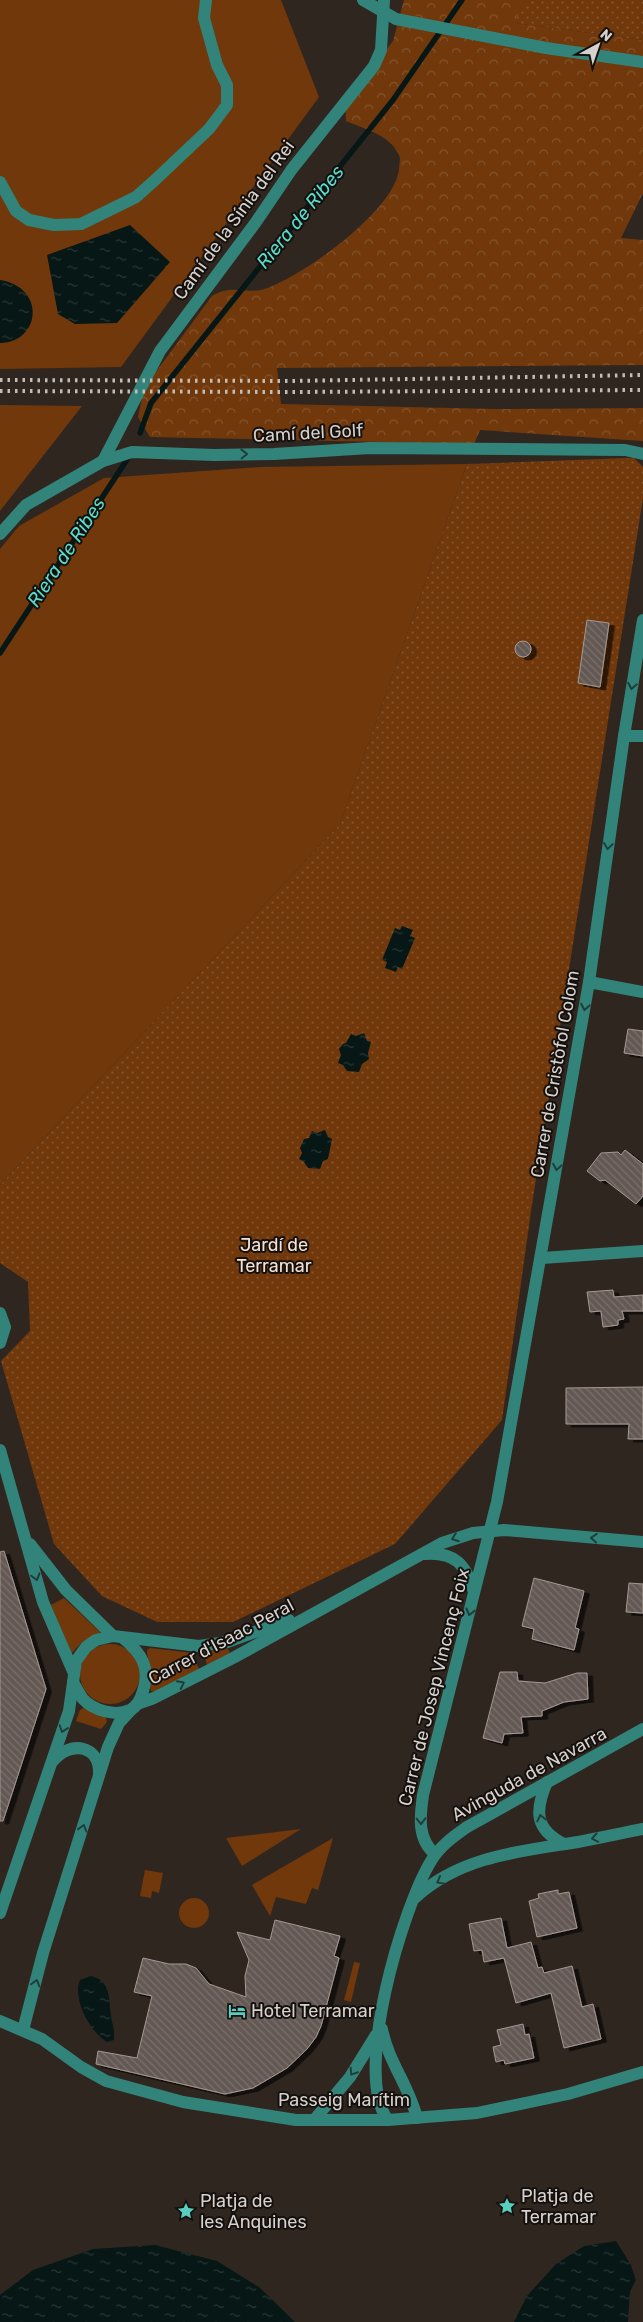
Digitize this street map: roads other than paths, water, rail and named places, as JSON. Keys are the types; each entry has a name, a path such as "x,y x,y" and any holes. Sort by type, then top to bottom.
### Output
{"street":[{"path":"0,182 16,211 29,220 54,225 81,224 136,197 154,182 209,130 227,105 227,85 217,65 204,18 206,0"},
{"path":"363,0 396,19 546,48 643,62"},
{"name":"Camí de la Sínia del Rei","path":"103,461 160,350 256,222 292,169 374,66 381,50 384,0"},
{"name":"Camí del Golf","path":"0,534 26,505 103,461 132,452 214,455 274,454 370,448 625,450 643,454"},
{"name":"Carrer de Cristòfol Colom","path":"490,1531 542,1258 589,982 624,736 643,620"},
{"path":"624,736 643,736"},
{"path":"589,982 643,992"},
{"path":"542,1258 643,1251"},
{"path":"0,1313 5,1327 0,1343"},
{"path":"0,1450 43,1602 83,1699 91,1706 113,1712 134,1707"},
{"path":"23,1530 44,1564 66,1590 118,1637 135,1648 145,1664 147,1674 142,1694 134,1707 119,1723 113,1735 43,1953 24,2030"},
{"name":"Carrer d'Isaac Peral","path":"134,1707 233,1658 320,1609 458,1536 504,1530 643,1542"},
{"name":"Carrer de Josep Vincenç Foix","path":"436,1854 424,1841 422,1805 490,1531"},
{"path":"423,1554 444,1554 451,1557 465,1569 474,1593"},
{"name":"Carrer d'Isaac Peral","path":"118,1637 199,1646 227,1642 320,1609"},
{"path":"0,1913 69,1711 73,1676 80,1653 96,1640 118,1637"},
{"name":"Avinguda de Navarra","path":"436,1854 448,1841 467,1827 643,1729"},
{"path":"51,1764 61,1752 74,1746 82,1748 95,1758 99,1765 99,1776"},
{"path":"547,1782 541,1800 539,1818 544,1830 564,1844"},
{"path":"414,1900 428,1887 479,1862 511,1852 643,1829"},
{"path":"388,2120 380,2109 378,2100 376,2072 380,2016 392,1960 414,1900 436,1854"},
{"path":"380,2016 388,2051 411,2097 417,2118"},
{"name":"Passeig Marítim","path":"0,2021 24,2030 55,2046 81,2067 106,2081 183,2102 276,2118 388,2120 477,2113 568,2094 643,2072"},
{"path":"314,2120 350,2077 378,2031"}],"water":[{"path":"130,225 170,262 117,323 75,324 58,314 47,255"},
{"path":"0,280 15,285 25,293 31,303 33,314 24,334 14,340 0,343"},
{"path":"402,926 413,930 410,936 415,938 402,969 398,967 396,972 385,968 387,962 382,960 395,928 400,930"},
{"path":"364,1033 367,1041 371,1042 368,1053 369,1059 362,1064 359,1072 347,1071 343,1065 338,1063 341,1055 339,1049 346,1043 351,1034 356,1036"},
{"path":"325,1130 328,1137 332,1139 328,1159 323,1161 320,1169 308,1168 299,1159 302,1153 300,1148 304,1139 309,1138 312,1131 317,1133"},
{"path":"91,1976 98,1978 108,1991 114,2040 107,2042 94,2031 84,2014 78,1996 78,1988 80,1980"},
{"path":"616,2241 631,2265 636,2280 630,2292 628,2322 514,2322 527,2296 556,2264 584,2246"},
{"path":"155,2245 217,2261 259,2287 295,2322 0,2322 0,2295 33,2270 93,2249"}],"waterway":[{"name":"Riera de Ribes","path":"140,433 151,403 393,100 462,0"},
{"name":"Riera de Ribes","path":"0,653 130,455"}],"railway":[{"path":"0,380 291,381 643,375"},
{"path":"0,391 643,390"}],"place":[{"name":"Hotel Terramar","path":"237,2011"},
{"name":"Platja de Terramar","path":"507,2206"},
{"name":"Platja de les Anquines","path":"186,2211"}],"park label":[{"name":"Jardí de Terramar","path":"274,1255"}]}
